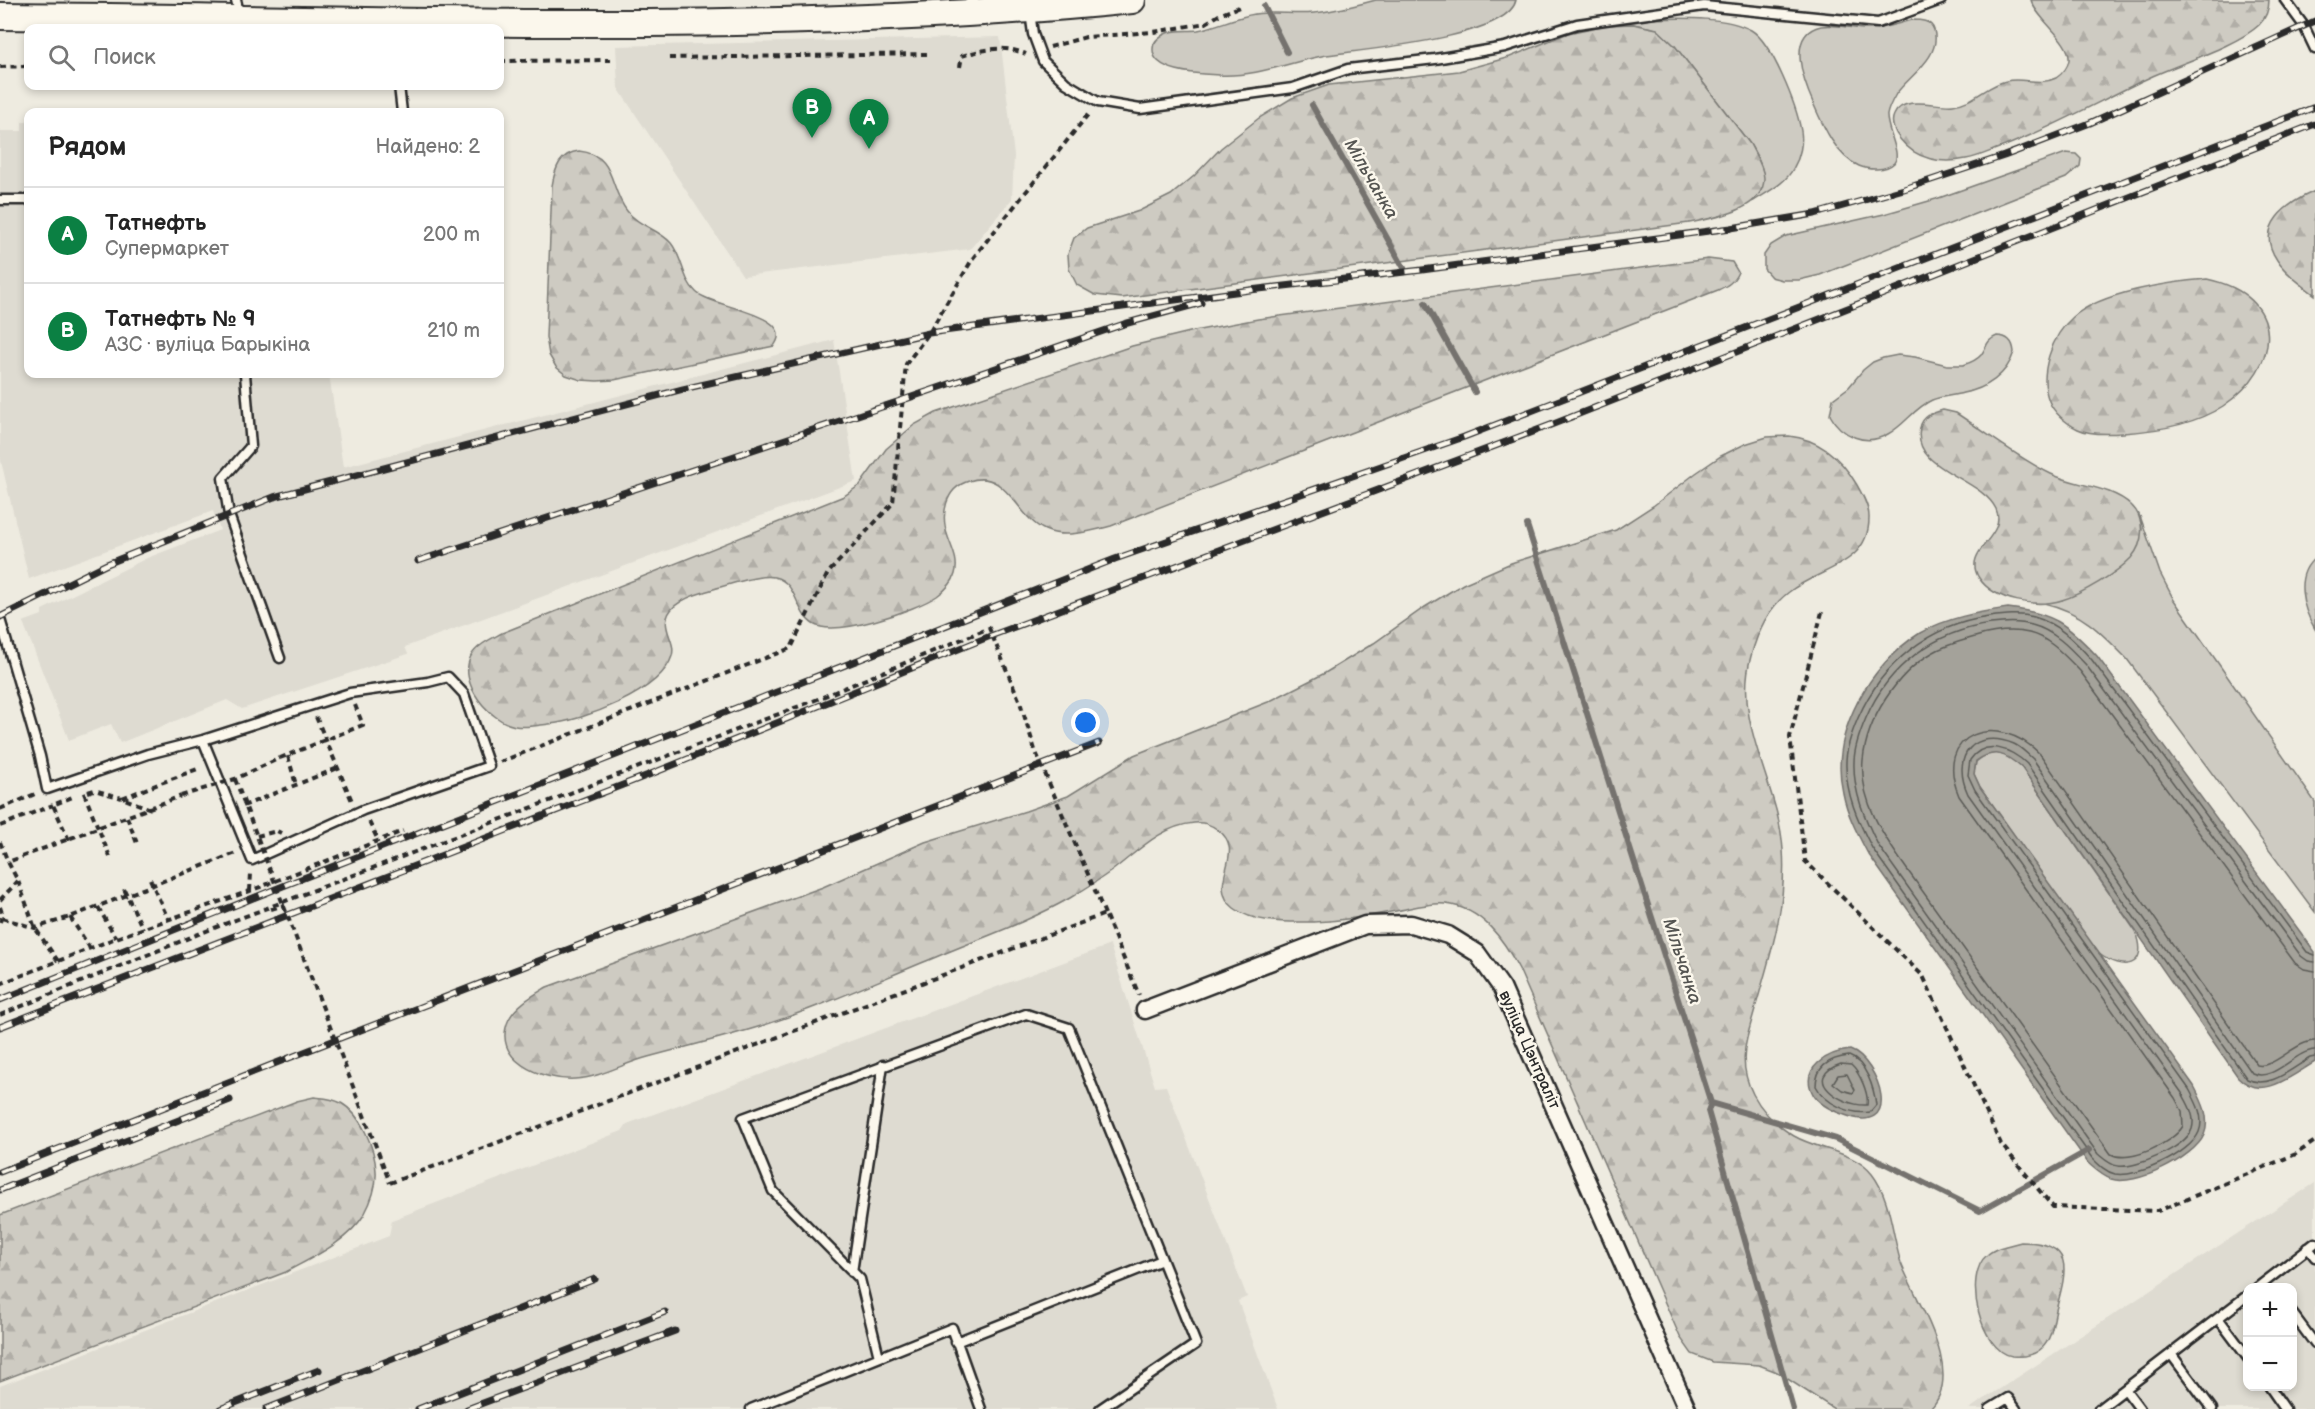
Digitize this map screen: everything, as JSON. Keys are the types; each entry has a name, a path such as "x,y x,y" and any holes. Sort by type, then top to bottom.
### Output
{"main road":[{"path":"463,24 881,19 1029,10 1132,0"},
{"path":"0,16 238,9 371,24"}],"street":[{"name":"вуліца Цэнтраліт","path":"1145,1010 1365,925 1412,924 1448,935 1477,953 1502,988 1687,1409"}],"lane":[{"path":"1029,10 1033,34 1043,61 1066,84 1098,102 1140,109 1293,88 1348,69 1434,59 1505,47 1577,24 1704,6 1878,23 1941,0"},
{"path":"2285,0 2304,26 2315,49"},
{"path":"399,90 402,108"},
{"path":"0,200 24,200"},
{"path":"245,378 251,446 222,478 230,515 280,658"},
{"path":"0,619 40,756 47,789 148,754 203,740 350,693 448,677 464,694 489,766 363,810 252,861 203,740"},
{"path":"879,1358 860,1279 773,1191 743,1118 1026,1014 1069,1028 1196,1344 1100,1409"},
{"path":"852,1272 883,1065"},
{"path":"2262,1283 2312,1245 2315,1257"},
{"path":"956,1342 1162,1260"},
{"path":"2268,1279 2271,1283"},
{"path":"2099,1409 2243,1298"},
{"path":"2218,1318 2243,1352"},
{"path":"2297,1320 2315,1344"},
{"path":"752,1409 952,1328 981,1409"},
{"path":"2171,1354 2212,1409"},
{"path":"2125,1389 2140,1409"},
{"path":"2272,1391 2285,1409"},
{"path":"1990,1409 2007,1398 2016,1409"}],"path":[{"path":"1020,52 1060,45 1086,37 1153,32 1206,23 1239,7"},
{"path":"960,67 962,56 999,48 1020,52 1043,61"},
{"path":"669,58 927,54"},
{"path":"504,61 614,60"},
{"path":"0,67 24,66"},
{"path":"489,766 791,648 828,573 893,503 906,364 928,333 973,258 1098,102"},
{"path":"1822,612 1791,737 1804,861 1923,976 2001,1144 2053,1207 2158,1210 2296,1154 2315,1141"},
{"path":"0,1015 201,933 813,701 989,628 1020,702 1035,750 1145,1010"},
{"path":"8,862 181,796 234,779 363,725 353,699"},
{"path":"315,705 314,712 353,804 363,810 378,840"},
{"path":"288,756 296,785"},
{"path":"122,798 202,767 206,775"},
{"path":"232,811 338,768"},
{"path":"227,775 230,782"},
{"path":"234,779 285,905 390,1183 1105,914"},
{"path":"209,783 212,790"},
{"path":"0,809 47,789"},
{"path":"0,826 94,790 151,809"},
{"path":"84,793 110,857"},
{"path":"53,805 69,840"},
{"path":"127,817 138,846"},
{"path":"0,984 116,938 169,921 403,831"},
{"path":"0,842 18,881 35,928 58,961"},
{"path":"0,907 1,920 35,928 98,907 238,852 234,843"},
{"path":"150,879 169,921"},
{"path":"0,900 18,881"},
{"path":"124,889 143,929"},
{"path":"201,933 285,905"},
{"path":"98,907 116,938"},
{"path":"70,917 90,948"}],"shaded area":[{"path":"1000,37 1014,156 1012,199 970,249 743,276 618,88 616,46"},
{"path":"22,122 24,122 24,378 330,378 343,467 834,340 856,481 405,647 408,654 242,709 227,700 120,743 111,724 69,740 23,622 42,615 42,610 147,558 220,530 213,511 29,579 0,457 0,131 22,131"},
{"path":"1110,945 1155,1087 1166,1086 1247,1297 1238,1301 1278,1409 0,1409 0,1386 389,1236 392,1220 622,1131 627,1124"},
{"path":"2315,1183 2315,1409 1969,1409"}],"green space":[{"path":"1376,0 1516,0 1507,13 1488,24 1462,33 1432,40 1326,55 1246,74 1219,75 1179,71 1160,63 1153,49 1156,41 1171,32 1198,30 1255,14 1314,13"},
{"path":"2031,0 2269,0 2267,13 2259,25 2249,33 2205,55 2144,80 2023,139 1971,158 1948,161 1930,159 1906,146 1896,134 1893,121 1898,109 1905,105 1912,103 1961,104 1999,83 2012,80 2050,80 2056,78 2066,68 2069,60 2065,45 2034,8"},
{"path":"1636,19 1710,19 1739,25 1751,30 1759,37 1767,47 1782,76 1801,131 1798,159 1791,173 1781,183 1752,202 1762,187 1763,180 1758,160 1750,144 1675,46 1656,29 1633,24 1606,25"},
{"path":"1911,20 1925,21 1933,27 1935,40 1933,49 1923,65 1896,94 1888,110 1887,121 1896,154 1894,163 1882,169 1863,167 1844,156 1826,131 1802,72 1800,49 1803,39 1810,31 1821,26 1871,29"},
{"path":"1633,24 1657,29 1675,46 1750,144 1761,165 1764,178 1762,189 1747,205 1736,211 1689,223 1122,298 1095,295 1077,285 1069,269 1068,254 1074,238 1087,228 1139,211 1171,195 1194,176 1221,148 1259,118 1292,98 1329,85 1459,71 1510,57 1568,33 1606,25"},
{"path":"579,151 591,154 606,165 627,211 671,243 691,287 696,292 705,298 764,319 774,326 778,335 774,346 614,380 581,380 566,375 556,367 549,355 546,337 552,186 555,173 563,158"},
{"path":"2066,153 2076,154 2081,159 2080,166 2066,178 1820,275 1799,280 1782,280 1771,277 1764,269 1764,255 1771,245 1786,236 1884,214 1936,199"},
{"path":"2315,191 2315,295 2294,279 2277,260 2269,237 2277,217 2285,209"},
{"path":"1708,259 1732,262 1738,272 1727,285 1718,290 1111,526 1078,533 1052,533 1035,524 1002,487 993,481 982,479 969,481 954,490 946,503 946,529 956,564 952,581 937,596 927,602 895,615 839,628 813,624 803,613 788,585 774,577 758,577 697,594 677,604 668,614 666,621 673,652 665,669 637,693 600,711 563,722 515,726 505,723 486,709 472,689 468,678 471,656 489,640 502,633 844,496 860,485 886,449 914,425 936,413 1132,346 1258,319"},
{"path":"2207,279 2233,288 2252,300 2263,316 2268,334 2265,353 2257,372 2243,390 2212,413 2174,426 2148,431 2112,434 2088,432 2074,427 2057,413 2049,401 2046,390 2046,367 2053,344 2073,317 2085,308 2118,295 2156,286"},
{"path":"1997,336 2009,340 2014,352 2001,374 1980,388 1932,400 1920,407 1900,426 1880,438 1863,439 1847,434 1830,415 1833,399 1849,387 1873,362 1898,355 1947,365 1963,365 1979,357 1989,342"},
{"path":"1943,410 1956,413 2039,468 2061,478 2114,494 2131,505 2139,517 2142,531 2139,545 2131,558 2089,588 2052,602 2017,601 1986,586 1979,578 1975,568 1976,559 1996,528 1998,519 1996,509 1977,489 1936,464 1926,454 1920,442 1920,428 1925,418"},
{"path":"1789,436 1810,441 1837,458 1859,489 1867,504 1869,517 1867,533 1861,546 1852,556 1801,584 1775,605 1761,629 1751,656 1747,681 1747,705 1758,753 1780,825 1784,874 1773,945 1747,1038 1744,1053 1745,1068 1753,1094 1770,1118 1804,1141 1856,1160 1872,1174 1878,1184 1887,1205 1901,1263 1935,1336 1941,1357 1943,1376 1940,1394 1930,1409 1834,1409 1777,1372 1759,1365 1713,1362 1692,1354 1680,1337 1519,969 1506,947 1490,927 1470,912 1446,904 1314,922 1283,922 1251,917 1234,908 1226,899 1223,889 1229,848 1226,839 1218,830 1207,824 1182,825 1160,834 1092,884 1038,915 781,1020 639,1060 594,1076 575,1079 562,1079 535,1072 513,1057 507,1046 505,1033 512,1014 526,1000 547,987 823,887 925,842 1068,796 1134,755 1268,702 1325,673 1463,584 1511,563 1616,530 1721,456 1745,444 1767,437"},
{"path":"2140,516 2160,573 2174,600 2315,802 2315,912 2127,659 2080,617 2044,603 2062,600 2142,530"},
{"path":"2315,558 2315,629 2304,602 2302,583 2308,565"},
{"path":"1997,753 2010,757 2022,768 2136,932 2139,953 2131,963 2116,963 2098,953 1980,787 1974,774 1976,762 1986,754"},
{"path":"314,1097 328,1098 348,1108 361,1123 370,1142 375,1162 376,1182 369,1205 357,1225 329,1248 286,1272 0,1381 0,1215 297,1101"},
{"path":"2021,1242 2038,1243 2051,1247 2059,1253 2064,1270 2048,1340 2036,1352 2024,1356 2012,1356 2001,1351 1984,1327 1978,1312 1976,1279 1980,1265 1987,1255 1999,1248"}],"water":[{"path":"2008,608 2037,613 2058,622 2076,635 2097,656 2315,952 2315,1062 2267,1087 2247,1084 2238,1077 2022,768 2000,754 1989,755 1976,761 1974,774 1980,787 2194,1086 2203,1104 2207,1122 2204,1135 2198,1144 2189,1153 2163,1169 2134,1179 2111,1179 2088,1163 1867,852 1856,831 1843,793 1840,770 1842,747 1848,724 1870,681 1885,663 1902,646 1920,633 1940,623 1962,616"},
{"path":"1850,1050 1861,1057 1877,1081 1881,1095 1880,1107 1874,1116 1862,1119 1842,1114 1826,1106 1813,1094 1810,1076 1818,1063 1833,1054"}],"waterway":[{"name":"Мільчанка","path":"1264,6 1287,52"},
{"name":"Мільчанка","path":"1312,105 1404,268"},
{"name":"Мільчанка","path":"1425,303 1475,392"},
{"name":"Мільчанка","path":"1527,525 1711,1103 1708,1111 1793,1409"},
{"path":"1711,1103 1836,1139 1980,1211 2089,1150"}],"railway":[{"path":"0,617 107,564 274,497 683,389 929,333 1250,290 1422,270 1731,228 1815,214 1904,189 2004,156 2090,123 2315,21"},
{"path":"0,1000 283,886 1115,559 1464,437 2315,107"},
{"path":"0,1027 651,774 993,635 1556,423 2315,124"},
{"path":"418,561 1124,324 1201,303"},
{"path":"0,1172 1099,743"},
{"path":"0,1190 230,1100"},
{"path":"266,1409 595,1279"},
{"path":"418,1409 665,1312"},
{"path":"467,1409 675,1331"},
{"path":"220,1409 319,1370"}],"place":[{"name":"Татнефть № 9","path":"812,138"},
{"name":"Татнефть","path":"869,149"}]}
